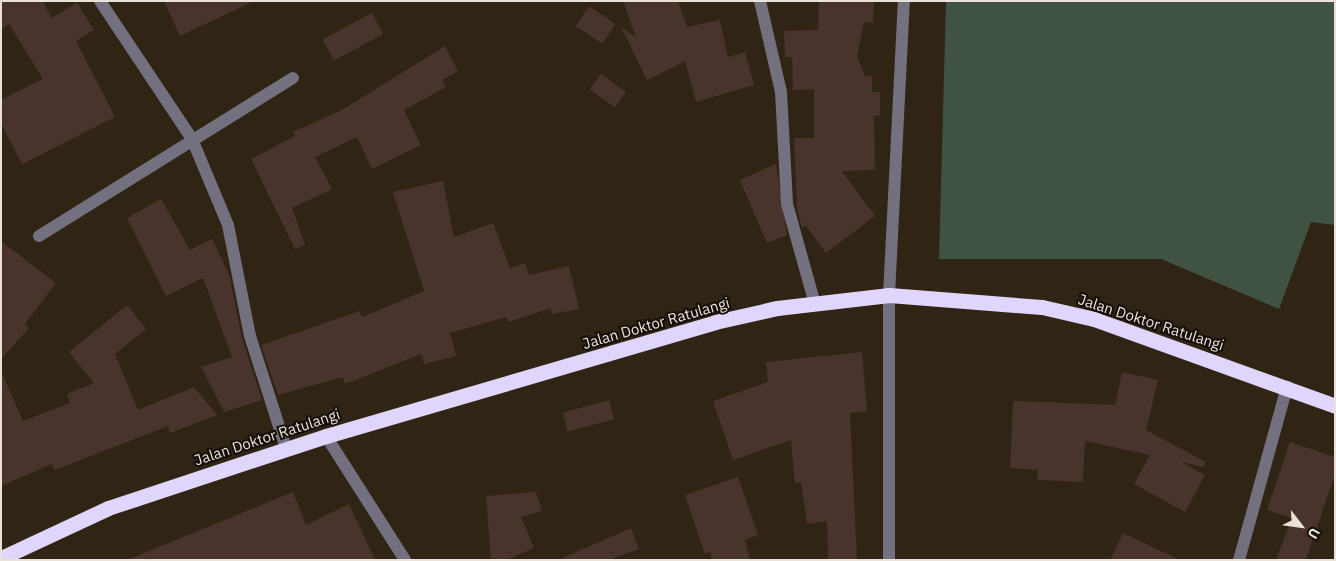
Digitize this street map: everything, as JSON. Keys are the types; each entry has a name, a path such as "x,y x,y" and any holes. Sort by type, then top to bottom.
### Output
{"highway":[{"name":"Jalan Doktor Ratulangi","path":"1,558 108,508 326,436 715,322 815,304 889,295 1032,306 1094,319 1287,387 1335,406"}],"street":[{"path":"100,1 192,139 228,225 250,336 286,448"},
{"path":"760,1 781,92 787,204 815,304"},
{"path":"893,560 889,295 904,1"},
{"path":"39,236 192,139 293,78"},
{"path":"1239,560 1287,387"},
{"path":"326,436 405,560"}],"green space":[{"path":"946,1 1335,1 1335,225 1311,222 1279,309 1161,259 939,259"}],"building":[{"path":"1,1 42,1 52,18 77,3 94,30 76,41 115,117 22,164 1,123 1,100 43,79 9,24 1,29"},
{"path":"164,1 254,1 180,36"},
{"path":"623,1 678,1 687,27 720,20 728,57 745,52 754,85 696,102 685,61 647,80 621,27 636,37"},
{"path":"819,1 874,1 873,23 864,22 857,56 865,76 872,76 872,92 880,92 880,115 874,116 875,170 842,171 875,216 826,253 806,226 802,228 797,208 794,138 814,138 814,89 793,90 792,57 785,57 784,31 818,30"},
{"path":"589,6 616,24 602,44 576,26"},
{"path":"372,13 383,34 334,60 323,39"},
{"path":"445,46 458,71 442,80 446,87 404,110 421,145 372,169 357,137 315,157 332,189 292,208 305,245 295,249 251,159 295,136 293,132 342,110"},
{"path":"601,74 626,92 615,108 590,89"},
{"path":"776,164 787,235 767,243 740,180"},
{"path":"443,181 454,237 493,223 510,268 525,263 529,275 569,266 579,309 552,314 551,308 508,322 506,317 450,333 456,356 424,364 421,354 345,384 343,377 278,395 261,345 360,311 362,317 424,291 393,192"},
{"path":"161,199 190,250 212,239 229,274 242,338 262,400 224,412 201,367 232,357 203,278 166,296 127,218"},
{"path":"1,241 56,283 25,324 29,328 1,359"},
{"path":"127,305 146,329 115,354 138,410 194,387 217,415 170,433 168,426 55,470 52,464 1,486 1,371 23,421 70,403 67,394 94,383 69,352"},
{"path":"862,352 867,411 850,413 857,560 828,560 827,521 807,524 801,482 795,483 791,440 733,460 713,401 768,382 766,362"},
{"path":"1122,372 1158,380 1146,430 1206,462 1204,467 1181,462 1205,475 1185,512 1134,484 1150,455 1085,441 1083,482 1037,480 1038,470 1010,468 1013,401 1115,405"},
{"path":"609,400 614,419 568,432 563,412"},
{"path":"1290,442 1335,457 1335,474 1306,560 1276,560 1292,518 1267,510"},
{"path":"738,477 758,535 745,540 750,560 712,560 710,552 705,554 685,495"},
{"path":"293,492 306,525 349,504 375,560 127,560"},
{"path":"536,492 542,511 521,517 534,548 506,560 491,560 486,496"},
{"path":"631,528 639,549 609,560 558,560"},
{"path":"1123,533 1180,560 1110,560"}]}
